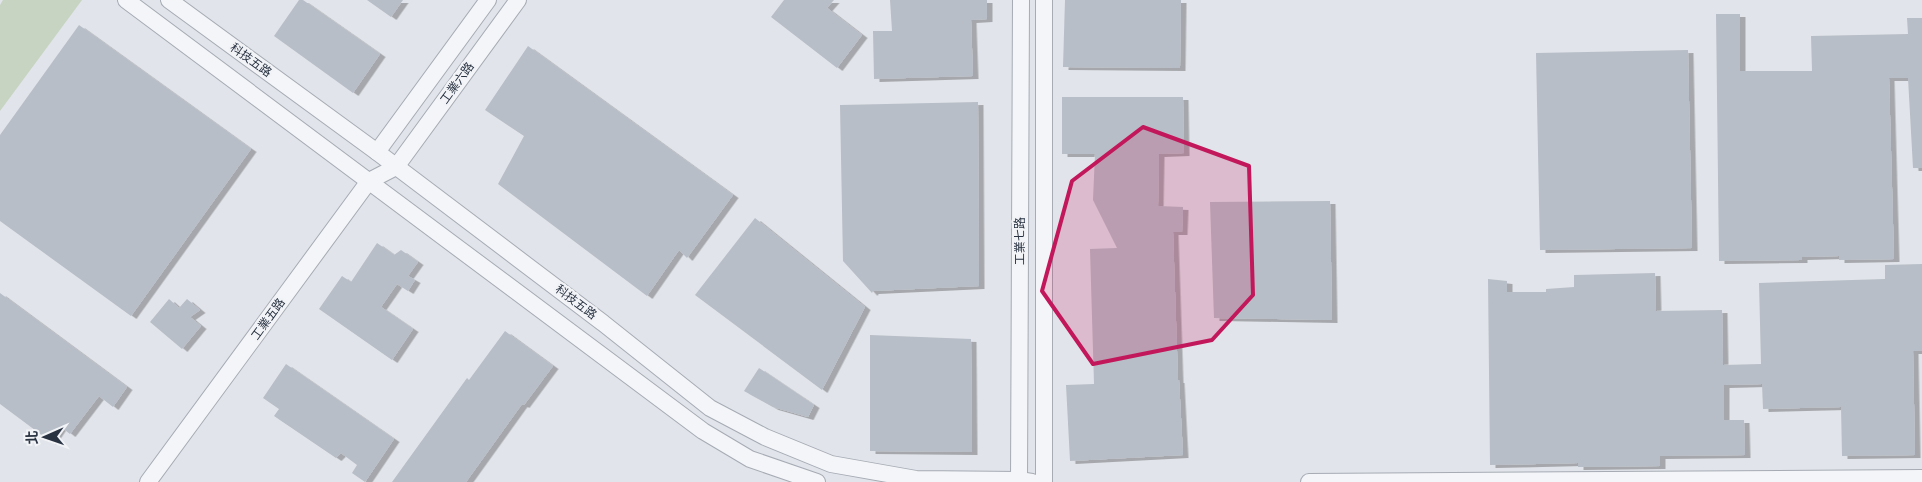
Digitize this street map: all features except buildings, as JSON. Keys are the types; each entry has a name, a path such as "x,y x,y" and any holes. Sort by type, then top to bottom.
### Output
{"street":[{"path":"126,0 703,431 750,459 817,482"},
{"name":"科技五路","path":"169,0 377,152 603,323 710,408 765,437 831,464 916,479 1023,481"},
{"name":"工業六路","path":"377,152 488,0"},
{"name":"工業六路","path":"396,167 518,0"},
{"name":"工業七路","path":"1021,0 1023,481"},
{"name":"工業七路","path":"1044,0 1044,482"},
{"name":"工業五路","path":"148,482 369,181 396,167"},
{"path":"1309,482 1922,478"}],"highlighted area":[{"path":"1143,127 1249,166 1253,295 1212,340 1093,364 1042,291 1072,181"}],"green space":[{"path":"3,0 82,0 0,111 0,5"}]}
